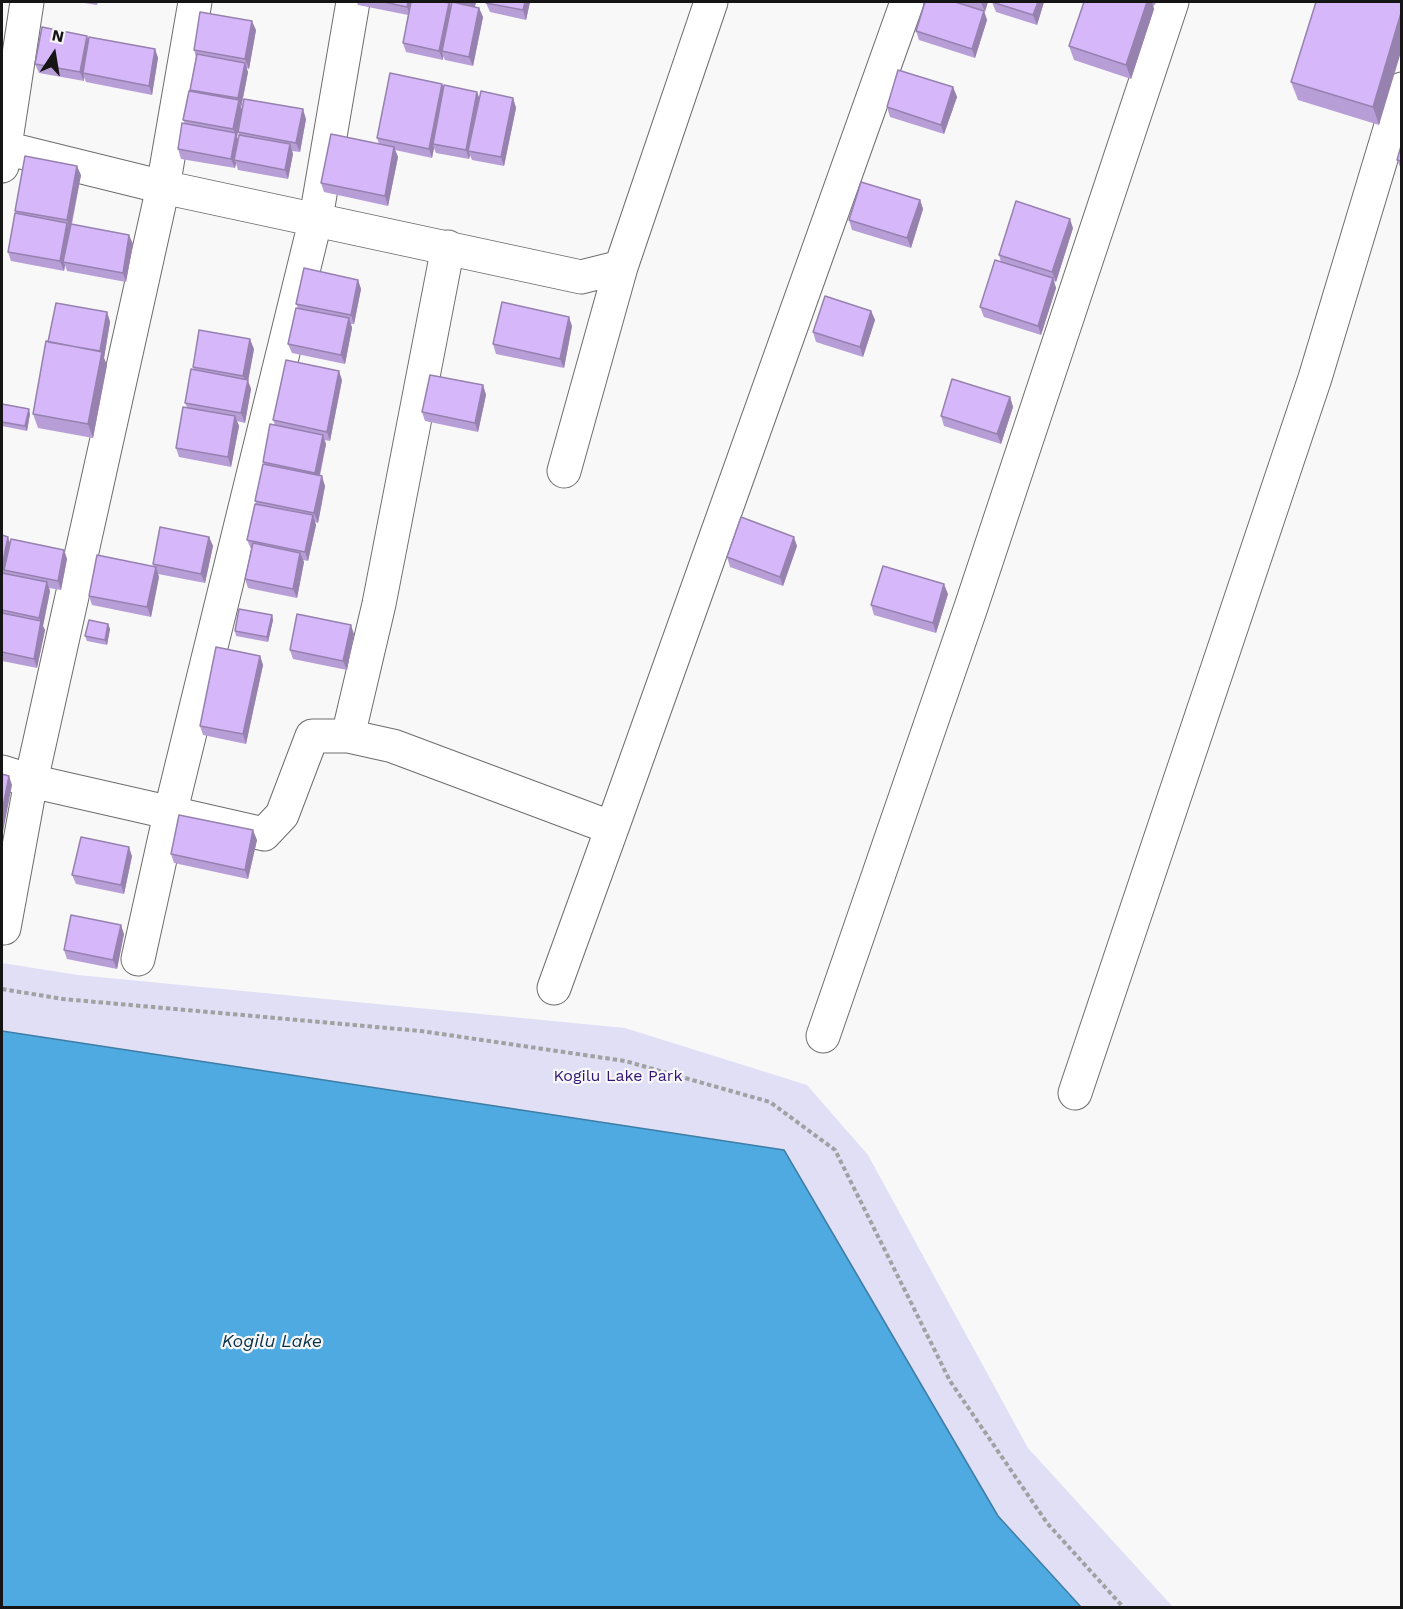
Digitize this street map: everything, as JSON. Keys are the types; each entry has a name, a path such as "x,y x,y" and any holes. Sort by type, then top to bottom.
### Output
{"street":[{"path":"27,2 3,157 316,218 581,277 621,267"},
{"path":"4,928 16,776 163,187 195,2"},
{"path":"138,959 170,814 316,218 353,2"},
{"path":"564,471 621,267 711,2"},
{"path":"554,988 907,2"},
{"path":"823,1036 971,607 1172,2"},
{"path":"1075,1093 1315,378 1401,89"},
{"path":"348,736 379,604 448,248"},
{"path":"16,776 170,814 264,834 282,815 312,736 348,736 393,746 612,828"}],"path":[{"path":"2,989 63,999 432,1032 625,1061 770,1102 835,1150 950,1381 1047,1523 1124,1608"}],"green space":[{"name":"Kogilu Lake Park","path":"2,963 78,975 625,1028 807,1085 868,1155 1028,1448 1173,1607 1081,1607 998,1516 784,1150 2,1031"}],"water":[{"name":"Kogilu Lake","path":"2,1031 784,1150 998,1516 1081,1607 2,1607"}],"building":[{"path":"384,2 408,2 407,7"},
{"path":"411,2 449,3 439,51 403,43"},
{"path":"452,2 479,8 469,57 442,51"},
{"path":"487,2 525,2 523,10"},
{"path":"925,2 955,2 984,11 972,49 916,31"},
{"path":"992,2 1038,2 1033,15"},
{"path":"1084,2 1147,2 1126,65 1069,46"},
{"path":"1316,2 1401,2 1401,13 1373,107 1291,82"},
{"path":"200,12 252,21 245,59 194,50"},
{"path":"42,27 87,36 80,72 35,64"},
{"path":"89,37 155,49 149,86 83,73"},
{"path":"197,54 245,63 238,98 190,90"},
{"path":"898,70 953,87 941,125 887,107"},
{"path":"390,73 442,84 429,149 377,138"},
{"path":"444,85 477,92 466,150 433,144"},
{"path":"189,91 239,100 233,129 183,120"},
{"path":"481,91 513,98 501,157 468,151"},
{"path":"244,99 303,109 296,143 238,132"},
{"path":"182,123 236,133 231,159 178,149"},
{"path":"331,134 394,147 385,196 321,183"},
{"path":"239,135 290,144 285,170 234,160"},
{"path":"1401,146 1401,161 1397,160"},
{"path":"25,156 77,166 67,220 15,211"},
{"path":"861,182 920,200 907,238 849,220"},
{"path":"1016,201 1070,219 1052,272 999,255"},
{"path":"15,213 67,223 60,261 8,252"},
{"path":"71,224 129,235 123,273 63,262"},
{"path":"995,260 1053,278 1038,326 980,307"},
{"path":"304,268 358,280 351,315 296,304"},
{"path":"825,296 871,311 860,347 813,332"},
{"path":"502,302 569,317 560,359 493,344"},
{"path":"56,303 107,312 100,351 48,342"},
{"path":"296,308 349,318 341,355 288,344"},
{"path":"199,330 250,339 243,376 193,367"},
{"path":"46,341 102,352 88,424 33,414"},
{"path":"286,360 339,371 327,432 273,420"},
{"path":"191,369 248,380 241,413 185,403"},
{"path":"430,375 483,385 475,423 422,412"},
{"path":"952,379 1010,397 997,434 941,416"},
{"path":"2,404 29,409 25,426 2,422"},
{"path":"183,407 235,416 228,457 176,448"},
{"path":"270,424 323,435 315,473 263,462"},
{"path":"263,464 322,476 314,513 255,501"},
{"path":"255,504 313,515 305,552 247,540"},
{"path":"741,517 794,537 780,577 727,557"},
{"path":"160,527 209,537 201,574 153,564"},
{"path":"2,535 8,537 2,566"},
{"path":"11,539 64,550 58,581 4,570"},
{"path":"253,543 300,553 293,589 245,579"},
{"path":"97,555 156,567 147,607 89,596"},
{"path":"883,566 944,584 933,623 871,605"},
{"path":"2,573 47,582 39,618 2,610"},
{"path":"239,609 272,615 267,637 235,631"},
{"path":"2,613 41,621 34,659 2,652"},
{"path":"297,614 351,625 343,661 290,650"},
{"path":"89,620 108,624 105,640 85,636"},
{"path":"216,647 260,656 243,734 200,726"},
{"path":"2,774 9,776 2,812"},
{"path":"179,815 253,830 245,870 171,854"},
{"path":"81,837 129,847 121,885 72,875"},
{"path":"71,915 121,925 113,960 64,950"}]}
